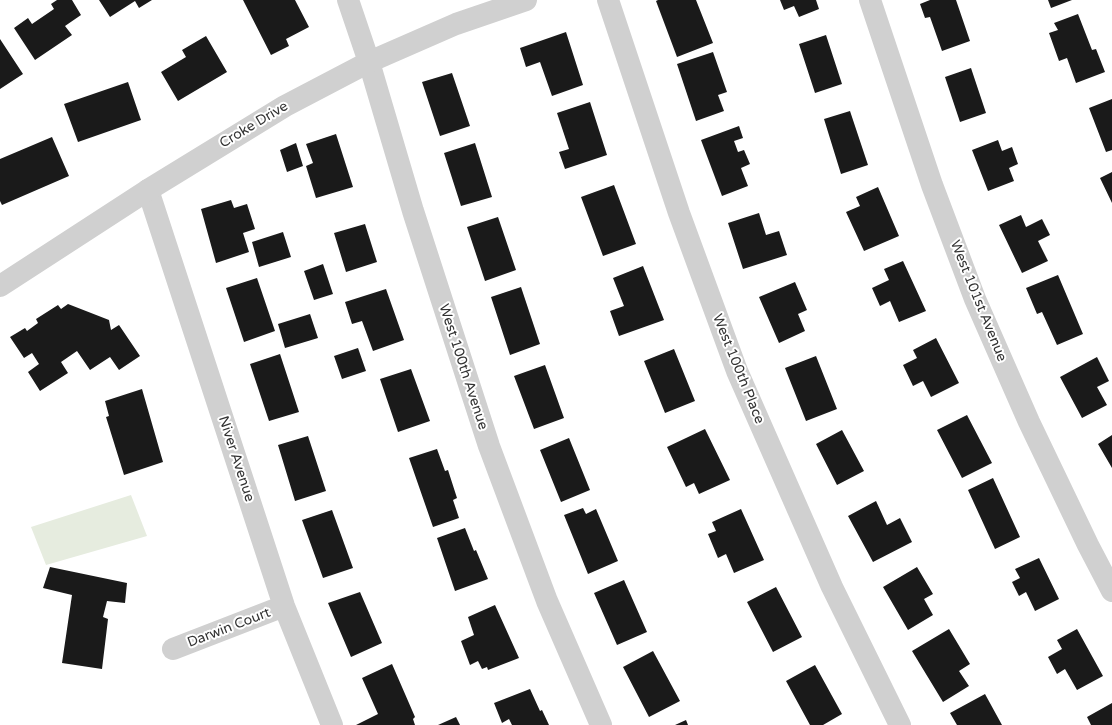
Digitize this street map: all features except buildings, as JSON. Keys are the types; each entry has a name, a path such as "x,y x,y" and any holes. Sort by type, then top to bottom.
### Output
{"street":[{"name":"West 100th Avenue","path":"348,0 369,62 413,211 489,446 547,600 601,725"},
{"name":"Croke Drive","path":"0,286 148,190 285,106 369,62 456,24 526,0"},
{"name":"West 100th Place","path":"608,0 679,213 737,371 832,587 900,725"},
{"name":"West 101st Avenue","path":"870,0 932,185 975,299 1029,422 1088,545 1112,591"},
{"name":"Niver Avenue","path":"148,190 284,606 332,725"},
{"name":"Darwin Court","path":"173,649 284,606"}],"shaded area":[{"path":"131,495 147,536 46,565 31,527"}]}
